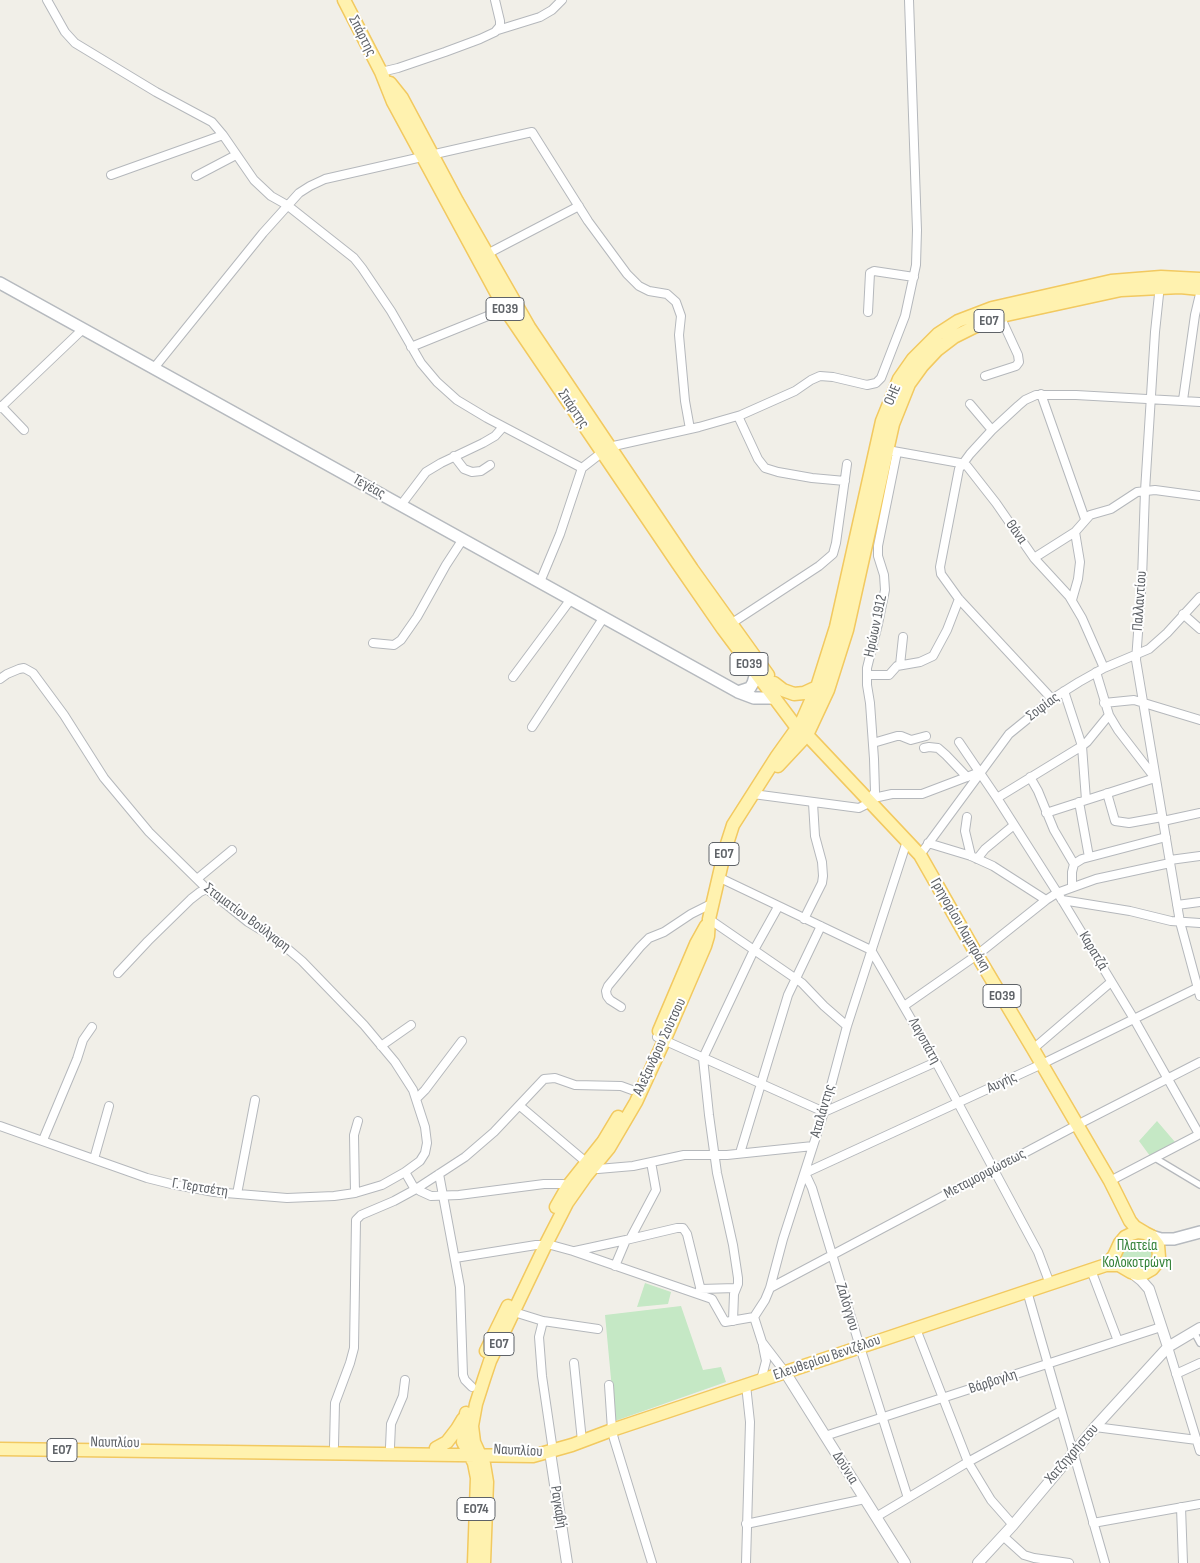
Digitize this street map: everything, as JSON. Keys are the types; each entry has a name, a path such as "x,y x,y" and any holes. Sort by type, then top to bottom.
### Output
{"main road":[{"name":"Σπάρτης","path":"344,0 381,72 402,98 428,156 505,308 606,450"},
{"name":"Σπάρτης","path":"428,156 529,327 606,450 615,474 727,626 774,683 802,728"},
{"name":"ΟΗΕ","path":"802,728 818,687 887,450 882,421 899,379 921,350 948,327 970,316 1011,303 1110,282 1160,282 1200,279"},
{"name":"ΟΗΕ","path":"802,728 828,690 846,630 893,424 909,384 936,350 954,337 1000,316 1107,292 1135,289 1160,282 1200,289"},
{"name":"Τεγέας","path":"0,283 738,692 754,698 775,698"},
{"name":"Σπάρτης","path":"727,626 756,673 802,728"},
{"path":"738,692 750,688 754,683 756,673"},
{"path":"774,683 783,690 794,694 804,693 818,687"},
{"name":"Αλεξανδρου Σούτσου","path":"590,1165 609,1148 622,1128 660,1039 696,944 709,920 725,850 733,825 738,815 802,728"},
{"name":"Γρηγορίου Λαμπράκη","path":"802,728 920,855 1110,1181 1127,1216 1134,1227 1148,1234"},
{"name":"Αλεξανδρου Σούτσου","path":"474,1453 463,1439 466,1412 472,1386 483,1357 572,1188 590,1165 660,1039"},
{"path":"1127,1216 1127,1229 1120,1243 1118,1257 1120,1264 1128,1271"},
{"path":"1124,1237 1138,1232 1166,1240 1182,1238 1200,1232"},
{"path":"1148,1234 1158,1246 1159,1257"},
{"path":"1106,1265 1119,1265 1128,1271 1138,1274 1145,1272 1152,1269 1166,1249 1182,1238"},
{"name":"Αλεξανδρου Σούτσου","path":"474,1453 472,1426 477,1398 490,1361 514,1312 541,1245"},
{"path":"1106,1265 1118,1250"},
{"name":"Ελευθερίου Βενιζέλου","path":"551,1451 1106,1265"},
{"name":"ΕΟ7","path":"436,1448 447,1442 452,1436 466,1412"},
{"name":"Ναυπλίου","path":"0,1442 436,1448 510,1456 533,1456 551,1451"},
{"name":"Ναυπλίου","path":"0,1449 474,1453 551,1451"},
{"name":"ΕΟ74","path":"474,1453 484,1464 487,1482 484,1563"},
{"name":"ΕΟ74","path":"474,1453 477,1478 474,1563"},
{"path":"487,1482 491,1468 500,1460 510,1456"}],"street":[{"path":"47,0 65,32 80,47 156,92 212,122 224,135 254,180 271,196 287,205 358,263 391,311 421,363 437,382 457,400 582,468"},
{"path":"495,0 500,21 498,30"},
{"path":"381,72 457,48 480,40 498,30 540,17 552,10 562,0"},
{"path":"540,582 560,534 582,468 606,450 738,416 796,391 820,376 867,385 878,382 882,377 907,309 914,277 917,236 909,0"},
{"path":"154,368 263,233 287,205 299,193 310,186 325,179 532,132 611,254 627,274 639,286 649,291 667,294 676,302 681,316 679,335 685,401 690,429"},
{"path":"111,175 224,135"},
{"path":"196,176 236,155"},
{"path":"486,254 579,206"},
{"path":"868,312 870,273 874,271 914,277"},
{"name":"Παλλαντίου","path":"1160,282 1144,490 1142,579 1136,656 1142,702 1180,922 1199,992"},
{"path":"1183,400 1200,294"},
{"path":"411,347 505,308"},
{"path":"985,376 1016,366 1019,362 1018,355 1000,316"},
{"path":"24,430 1,407 84,329"},
{"path":"1190,350 1200,351"},
{"path":"1041,394 1086,519"},
{"path":"1052,699 942,578 940,567 957,477 962,463 992,430 1025,400 1041,394 1151,398 1200,402"},
{"path":"970,404 992,430"},
{"path":"738,416 758,459 765,468 812,478 845,481"},
{"path":"401,505 426,472 454,456 489,440 503,426"},
{"path":"887,450 962,463"},
{"name":"Ηρώων 1912","path":"868,799 875,792 867,675 885,590 884,575 878,556 878,546 887,450"},
{"path":"454,456 464,468 472,472 482,471 490,465"},
{"name":"Θάνα","path":"962,463 975,475 1034,558 1072,600 1104,668"},
{"path":"727,626 830,557 834,550 847,464"},
{"path":"1034,558 1075,532 1090,515 1111,508 1133,494 1144,490 1159,490 1200,496"},
{"path":"1072,600 1078,579 1080,562 1075,532"},
{"path":"373,643 394,645 401,640 463,539"},
{"name":"Σοφίας","path":"920,855 1009,734 1064,691 1096,672 1136,656 1153,646 1200,597"},
{"path":"513,677 572,599"},
{"path":"867,675 889,675 895,667 920,662 933,656 947,630 960,599"},
{"path":"1184,614 1200,628"},
{"path":"532,727 604,617"},
{"path":"900,665 903,637"},
{"name":"Σταματίου Βούλγαρη","path":"0,679 18,669 24,668 33,673 64,715 104,778 149,832 207,890 248,922 276,939 302,961 381,1046 406,1078 416,1098 425,1127 426,1153 420,1161 405,1172"},
{"path":"1046,813 1155,778 1118,730 1109,715 1096,672"},
{"path":"1064,691 1082,746 1083,801 1089,857"},
{"path":"1104,703 1124,700 1142,702 1200,720"},
{"path":"997,798 1082,746 1109,715"},
{"path":"873,742 897,736 910,740 926,736"},
{"name":"Καρατζά","path":"959,742 1062,900 1134,1019 1199,1134"},
{"path":"924,748 938,748 967,777"},
{"path":"753,794 859,808 865,805 868,799 892,794 922,794 980,772"},
{"path":"1030,777 1038,791 1046,813 1074,864 1072,887"},
{"path":"1108,794 1115,821 1129,823 1200,813"},
{"path":"804,919 822,882 823,876 822,862 815,836 813,803"},
{"path":"967,817 965,831 974,857"},
{"path":"974,857 1014,825"},
{"path":"1074,864 1082,859 1166,837"},
{"name":"Αταλάντης","path":"754,1317 770,1288 783,1239 824,1112 847,1026 908,841"},
{"path":"928,843 974,857 993,866 1046,900"},
{"path":"197,879 232,850"},
{"path":"904,1006 977,955 1057,893 1096,879 1200,856"},
{"path":"718,878 871,950"},
{"path":"118,973 148,940 191,899 200,892 207,890"},
{"path":"1062,900 1130,911 1180,922 1200,923"},
{"path":"621,1007 610,1000 606,991 640,947 649,938 664,932 713,902"},
{"path":"1177,905 1200,902"},
{"path":"729,1321 738,1282 715,1155 703,1058 754,950 778,907"},
{"path":"709,920 796,978 847,1026"},
{"path":"740,1154 788,995 821,926"},
{"name":"Λαγοπάτη","path":"871,950 936,1062 992,1170 1038,1252 1050,1284"},
{"path":"1033,1048 1111,982"},
{"name":"Αυγής","path":"805,1173 1042,1064 1134,1019 1199,992"},
{"path":"381,1046 411,1025"},
{"path":"43,1140 83,1040 92,1027"},
{"path":"660,1039 824,1112 936,1062"},
{"path":"416,1098 425,1090 462,1042"},
{"name":"Μεταμορφώσεως","path":"770,1288 1200,1062"},
{"path":"334,1446 336,1403 354,1348 356,1220 366,1213 416,1189 480,1145 520,1106 544,1079 555,1078 574,1085 621,1086 632,1090"},
{"path":"237,1194 255,1100"},
{"path":"94,1159 108,1106"},
{"path":"520,1106 590,1165 610,1169 684,1155 740,1154 813,1146"},
{"path":"355,1193 354,1134 358,1121"},
{"name":"Γ. Τερτσέτη","path":"0,1126 147,1178 199,1190 287,1198 334,1196 355,1193 382,1185 405,1172"},
{"path":"1110,1181 1199,1134"},
{"path":"1155,1158 1200,1185"},
{"path":"614,1266 656,1190 652,1162"},
{"path":"405,1172 416,1189 427,1195 443,1196 544,1184 557,1184 572,1188"},
{"name":"Ζαλόγγου","path":"805,1173 812,1188 908,1498"},
{"path":"439,1174 461,1292 463,1375 465,1380 472,1386"},
{"path":"573,1251 683,1228 687,1234 701,1292"},
{"path":"455,1258 541,1245 573,1251 614,1266 701,1292 712,1299 729,1321"},
{"path":"1091,1270 1118,1341"},
{"path":"1128,1271 1141,1280 1149,1289 1200,1450"},
{"path":"701,1292 736,1288"},
{"path":"1027,1291 1105,1563"},
{"path":"514,1312 544,1321 598,1329"},
{"path":"729,1321 754,1317 766,1361 761,1380"},
{"path":"544,1321 539,1337 551,1451"},
{"name":"Βάρβογλη","path":"825,1436 1162,1327"},
{"path":"916,1329 968,1462 991,1500 1013,1525"},
{"path":"1197,1330 1200,1343"},
{"name":"Χατζηχρήστου","path":"978,1563 1013,1525 1073,1452 1168,1347 1197,1330"},
{"path":"762,1342 785,1372"},
{"path":"574,1363 582,1441"},
{"path":"1176,1374 1200,1364"},
{"name":"Δούνια","path":"785,1372 905,1563"},
{"path":"390,1447 391,1424 403,1396 405,1380"},
{"path":"746,1385 750,1422 746,1563"},
{"path":"609,1386 612,1430 652,1563"},
{"path":"876,1517 968,1462 1062,1411"},
{"path":"1095,1427 1198,1440"},
{"name":"Ραγκαβή","path":"551,1451 567,1563"},
{"path":"746,1524 865,1499"},
{"path":"1093,1523 1200,1504"},
{"path":"1181,1507 1183,1563"},
{"path":"1003,1536 1024,1555 1069,1563"}],"green space":[{"path":"1157,1121 1175,1142 1150,1156 1139,1141"},
{"name":"Πλατεία Κολοκοτρώνη","path":"1141,1239 1151,1246 1153,1254 1152,1261 1140,1271 1124,1263 1122,1252 1127,1243"},
{"path":"645,1283 671,1292 668,1304 637,1307"},
{"path":"681,1306 703,1370 721,1367 726,1382 615,1421 605,1315"}]}
